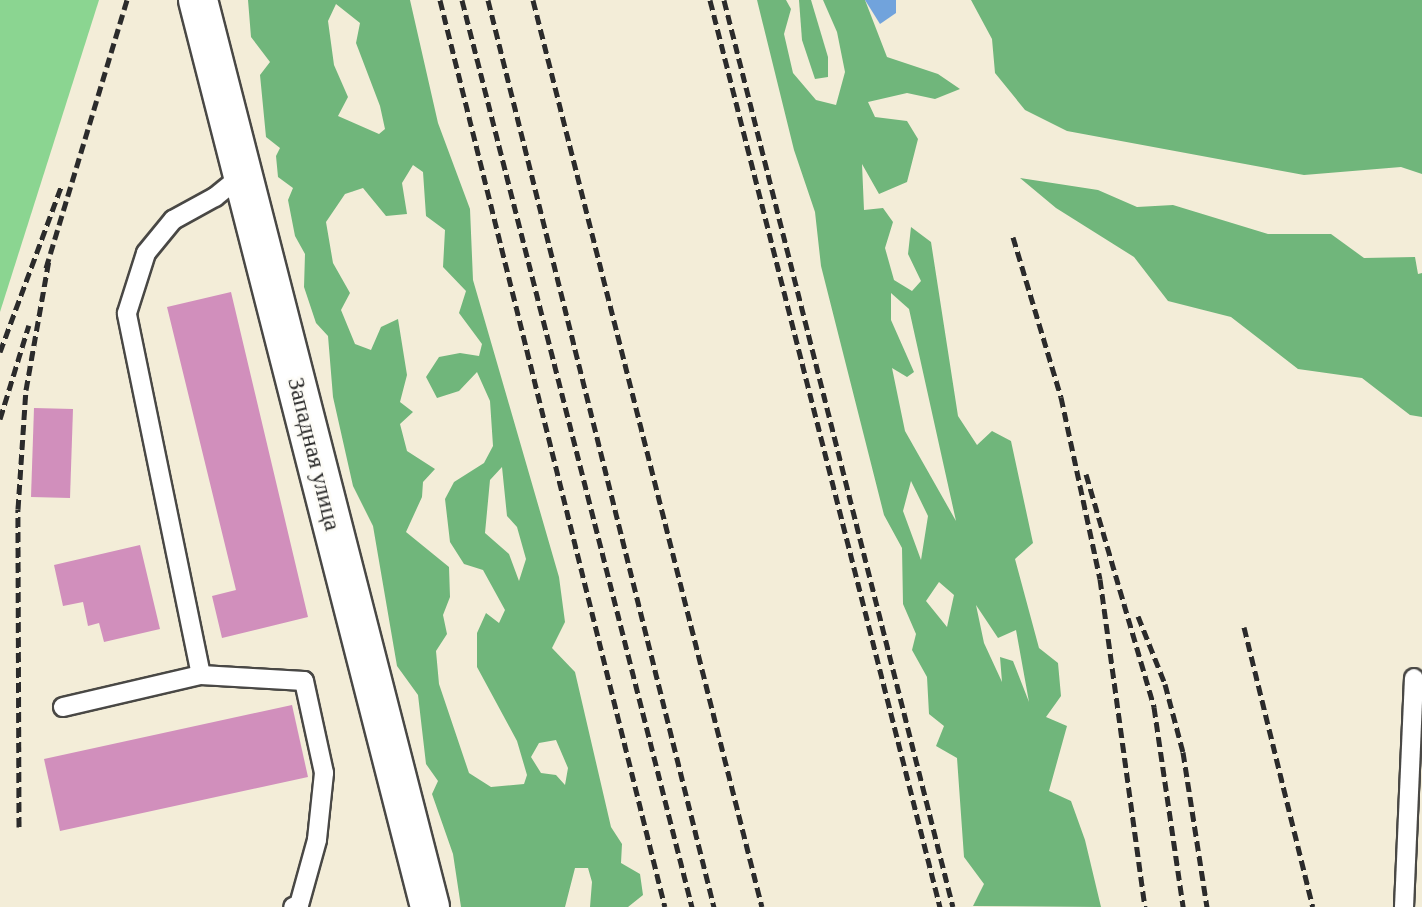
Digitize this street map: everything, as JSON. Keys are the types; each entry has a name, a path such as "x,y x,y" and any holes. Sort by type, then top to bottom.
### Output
{"street":[{"name":"Западная улица","path":"198,0 430,907"}],"lane":[{"path":"201,675 127,313 153,245 173,220 215,197 242,175"},
{"path":"63,707 201,675 304,681 324,773 317,840 299,905 293,907"},
{"path":"1404,907 1414,678"}],"green space":[{"path":"0,0 99,0 0,312"},
{"path":"248,0 410,0 438,123 470,209 473,280 559,577 565,622 552,648 575,672 611,827 622,844 621,863 640,874 643,895 628,907 590,907 592,882 588,868 575,868 565,907 461,907 453,854 432,794 438,781 426,764 418,695 397,666 373,526 353,486 333,397 328,336 316,323 304,287 305,254 295,236 288,200 293,188 278,177 276,156 280,148 266,137 260,75 270,62 251,37","holes":["336,4 360,23 356,43 380,106 385,129 379,134 338,116 348,97 334,65 328,21","413,165 423,172 426,216 445,230 443,267 466,291 459,313 482,344 479,356 460,353 439,357 426,377 437,398 459,391 477,372 490,401 493,446 484,463 454,482 445,499 450,542 464,564 483,570 505,610 499,623 486,613 477,633 477,667 517,741 527,775 524,784 491,787 469,773 439,684 436,651 447,634 443,615 450,597 449,567 406,532 422,497 423,482 435,469 407,451 400,424 413,412 400,402 407,375 398,319 381,327 371,350 355,344 341,310 350,293 333,263 326,222 345,194 363,188 386,216 407,214 402,183","502,467 507,516 517,527 526,559 519,581 509,554 485,533 490,480","556,740 568,768 565,785 556,775 541,773 531,757 539,743"]},
{"path":"757,0 786,0 791,9 784,34 793,73 816,100 836,105 845,72 837,32 823,0 865,0 887,57 938,74 960,89 935,99 907,93 868,102 875,117 907,121 918,139 907,182 879,194 862,164 864,210 883,208 893,222 885,248 894,280 912,291 921,281 908,254 911,227 931,242 958,416 977,445 992,431 1011,441 1033,543 1015,559 1039,648 1058,663 1061,696 1046,717 1067,726 1049,791 1071,801 1085,840 1101,907 973,906 984,884 964,857 957,758 936,746 944,726 929,714 927,677 912,650 916,634 903,604 902,548 884,515 821,266 815,212 794,150","holes":["891,293 909,309 956,521 905,431 892,368 907,377 914,372 891,320","911,481 928,516 921,560 903,511","939,582 954,595 947,627 926,601","976,605 998,638 1016,630 1029,702 1013,661 1000,657 1002,682 984,643"]},
{"path":"799,0 811,0 828,57 828,77 815,79 802,40"},
{"path":"971,0 1422,0 1422,174 1401,167 1304,175 1067,131 1025,110 995,73 992,39"},
{"path":"1020,178 1098,190 1137,207 1173,205 1268,234 1331,234 1364,258 1415,257 1418,274 1422,273 1422,417 1410,415 1362,378 1298,369 1231,317 1168,301 1134,257 1056,208"}],"water":[{"path":"865,0 896,0 896,13 880,24"}],"building":[{"path":"231,292 308,617 222,638 212,596 236,590 167,307"},
{"path":"34,408 73,409 70,498 31,497"},
{"path":"140,545 160,629 104,642 99,623 88,626 83,602 63,606 54,565"},
{"path":"292,705 308,777 60,831 44,759"}],"railway":[{"path":"46,268 127,0"},
{"path":"440,0 665,907"},
{"path":"462,0 692,907"},
{"path":"488,0 714,907"},
{"path":"533,0 762,907"},
{"path":"710,0 940,907"},
{"path":"724,0 953,907"},
{"path":"0,352 61,187"},
{"path":"1013,237 1061,397 1100,579 1145,907"},
{"path":"19,827 18,509 26,390 49,259"},
{"path":"0,419 29,325"},
{"path":"1086,474 1154,707 1183,907"},
{"path":"1138,616 1165,684 1183,752 1207,907"},
{"path":"1244,627 1313,907"}]}
